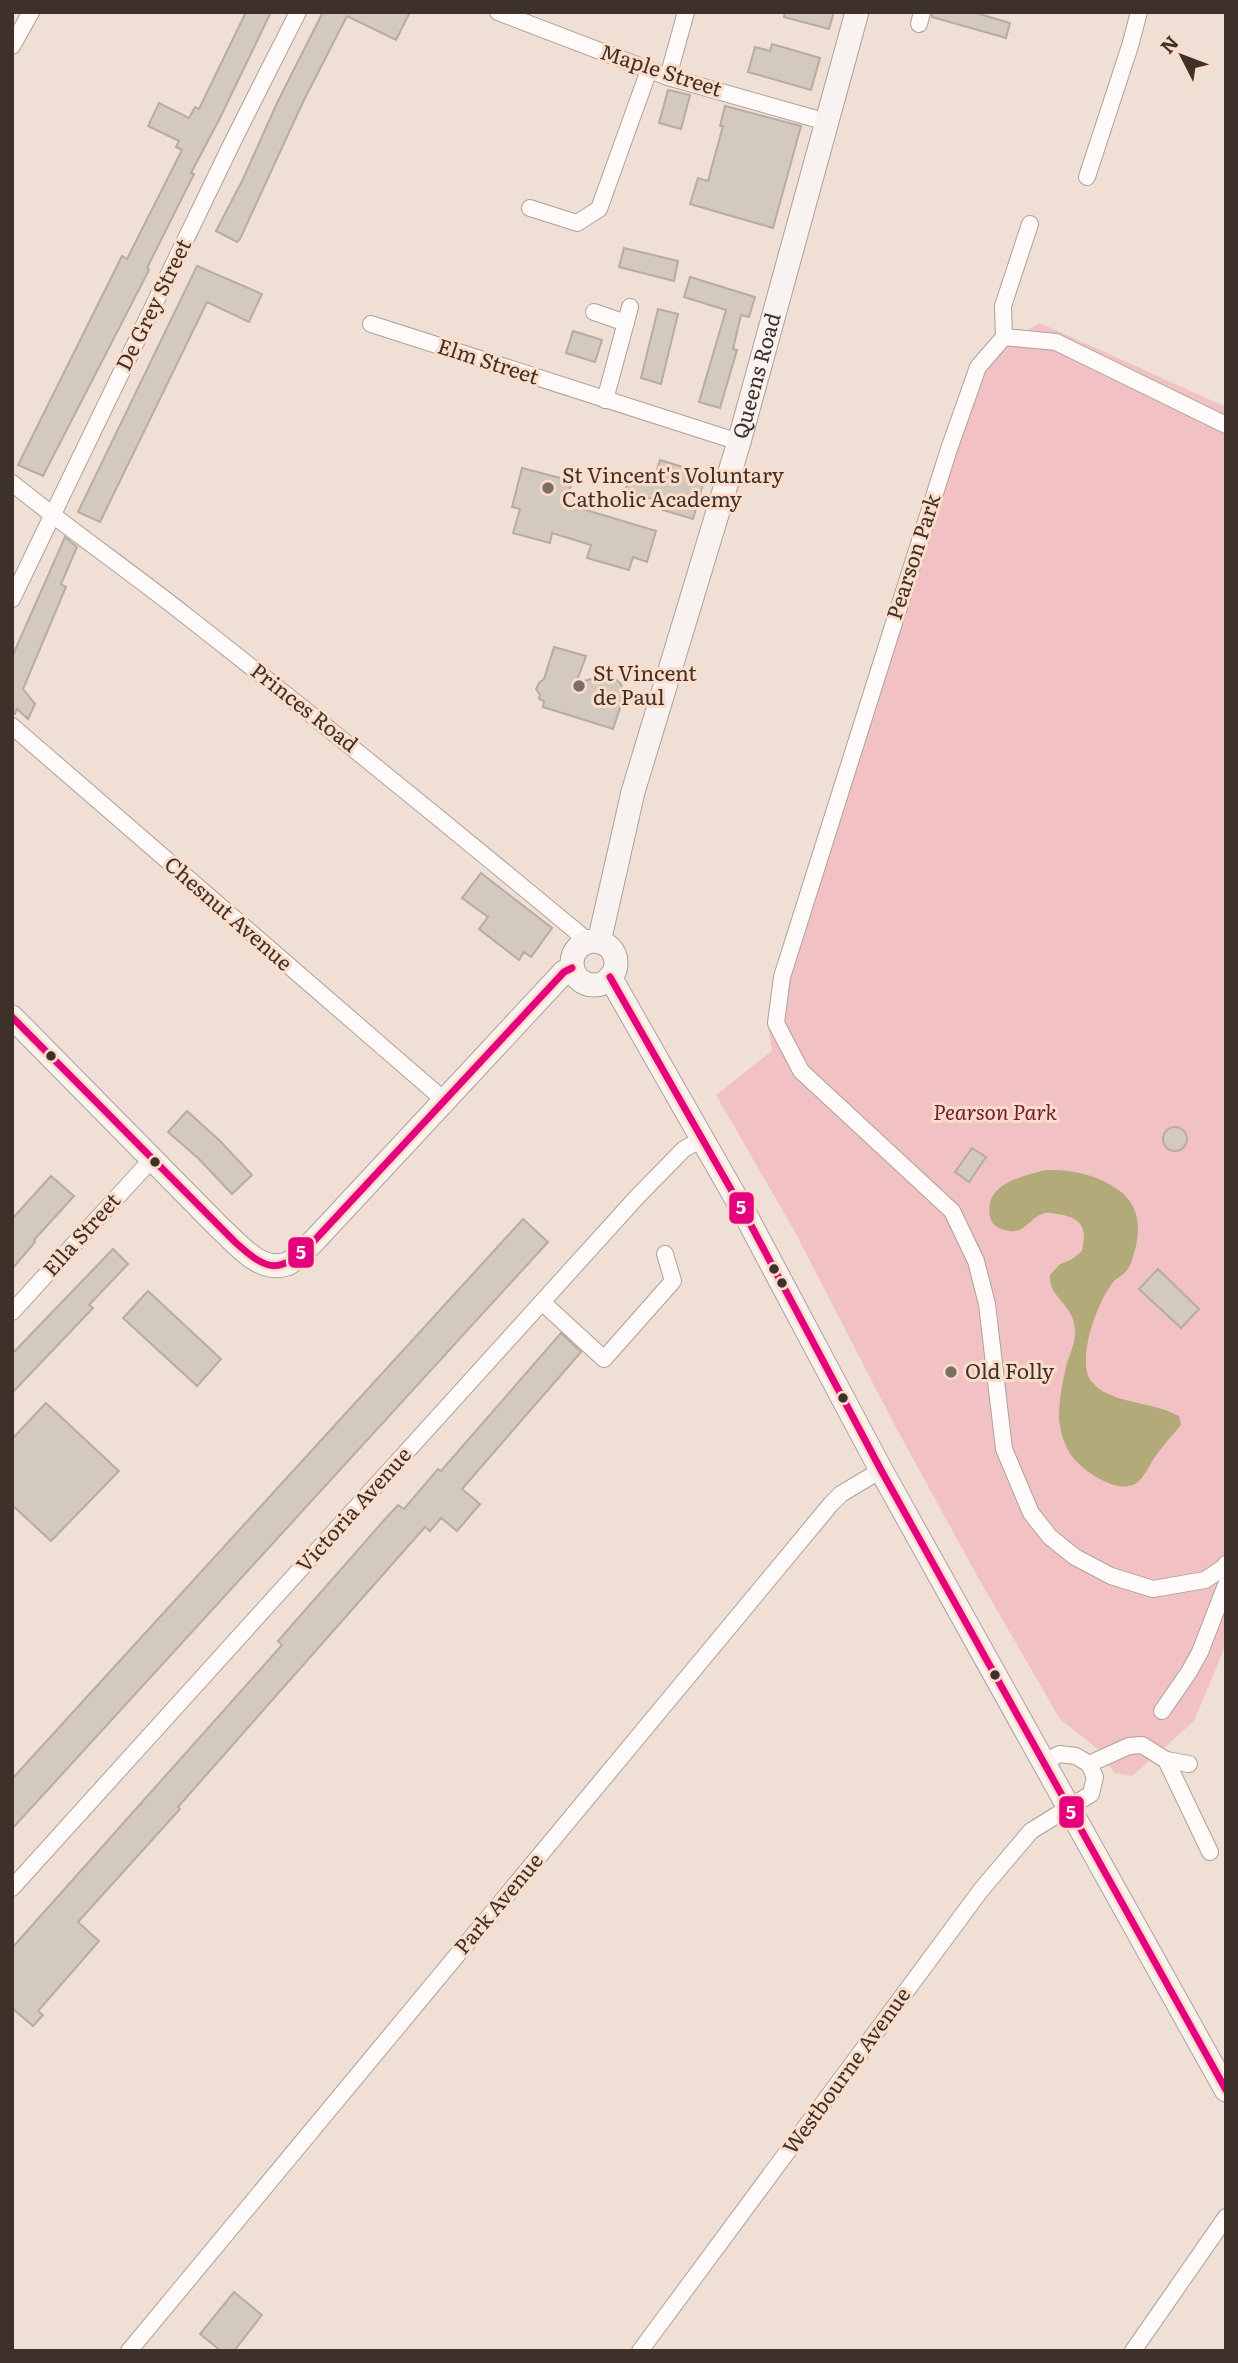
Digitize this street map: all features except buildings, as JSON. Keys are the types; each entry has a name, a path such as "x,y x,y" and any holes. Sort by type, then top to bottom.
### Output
{"street":[{"path":"12,46 31,12"},
{"name":"De Grey Street","path":"12,599 233,139 298,12"},
{"name":"Maple Street","path":"498,12 668,77 827,122"},
{"path":"668,77 686,12"},
{"name":"Queens Road","path":"594,942 633,792 739,442 857,12"},
{"path":"1087,177 1139,12"},
{"path":"530,208 577,223 599,209 649,70"},
{"path":"1030,224 1003,306 1004,337 1056,342 1226,425"},
{"path":"594,312 628,315 605,400"},
{"name":"Elm Street","path":"371,324 739,442"},
{"name":"Pearson Park","path":"1004,337 978,367 949,449 782,977 776,1023 801,1070 952,1211 976,1261 987,1304 1003,1449 1031,1513 1050,1537 1075,1557 1111,1576 1153,1589 1205,1580 1226,1564"},
{"name":"Princes Road","path":"12,483 52,516 186,615 594,942"},
{"name":"Chesnut Avenue","path":"12,726 444,1100"},
{"path":"594,942 606,945 613,954 615,965 605,982 593,985 578,978 572,968 576,950 594,942"},
{"path":"12,1017 256,1261 272,1265 289,1263 313,1242 564,972 572,968"},
{"path":"610,977 780,1278 881,1470 1226,2090"},
{"name":"Victoria Avenue","path":"12,1888 542,1302 684,1149 702,1139"},
{"name":"Ella Street","path":"12,1312 152,1159"},
{"path":"542,1302 604,1359 673,1281 665,1254"},
{"name":"Park Avenue","path":"129,2351 831,1504 841,1494 881,1470"},
{"path":"1162,1711 1200,1652 1226,1585"},
{"path":"1045,1761 1060,1754 1076,1756 1089,1764 1129,1746 1142,1745 1166,1760 1189,1764"},
{"path":"1166,1760 1210,1852"},
{"name":"Westbourne Avenue","path":"640,2351 981,1890 1031,1831 1091,1794 1095,1777 1089,1764"},
{"path":"1133,2351 1226,2217"}],"green space":[{"name":"Pearson Park","path":"1040,323 1226,407 1226,1644 1194,1721 1132,1776 1114,1773 1099,1750 1060,1719 980,1581 894,1424 795,1232 716,1095 772,1051 768,1025 966,380 1006,342"}],"shaded area":[{"path":"1045,1170 1083,1174 1109,1184 1125,1195 1135,1210 1138,1228 1136,1247 1130,1265 1111,1285 1100,1305 1087,1346 1087,1372 1091,1381 1108,1394 1168,1411 1179,1416 1181,1425 1142,1478 1131,1486 1111,1484 1080,1465 1066,1447 1060,1427 1061,1393 1075,1331 1074,1321 1053,1290 1050,1275 1060,1264 1071,1260 1082,1251 1084,1232 1080,1223 1070,1217 1047,1213 1017,1231 1011,1231 997,1227 990,1217 990,1206 998,1189 1015,1179"}],"transit line":[{"name":"5","path":"12,1017 235,1242 257,1260 275,1266 292,1260 313,1242 564,972 572,968"},
{"name":"5","path":"610,977 745,1214 881,1470 1226,2090"}],"place":[{"name":"St Vincent's Voluntary Catholic Academy","path":"548,488"},
{"name":"St Vincent de Paul","path":"579,686"},
{"name":"Old Folly","path":"951,1372"}]}
